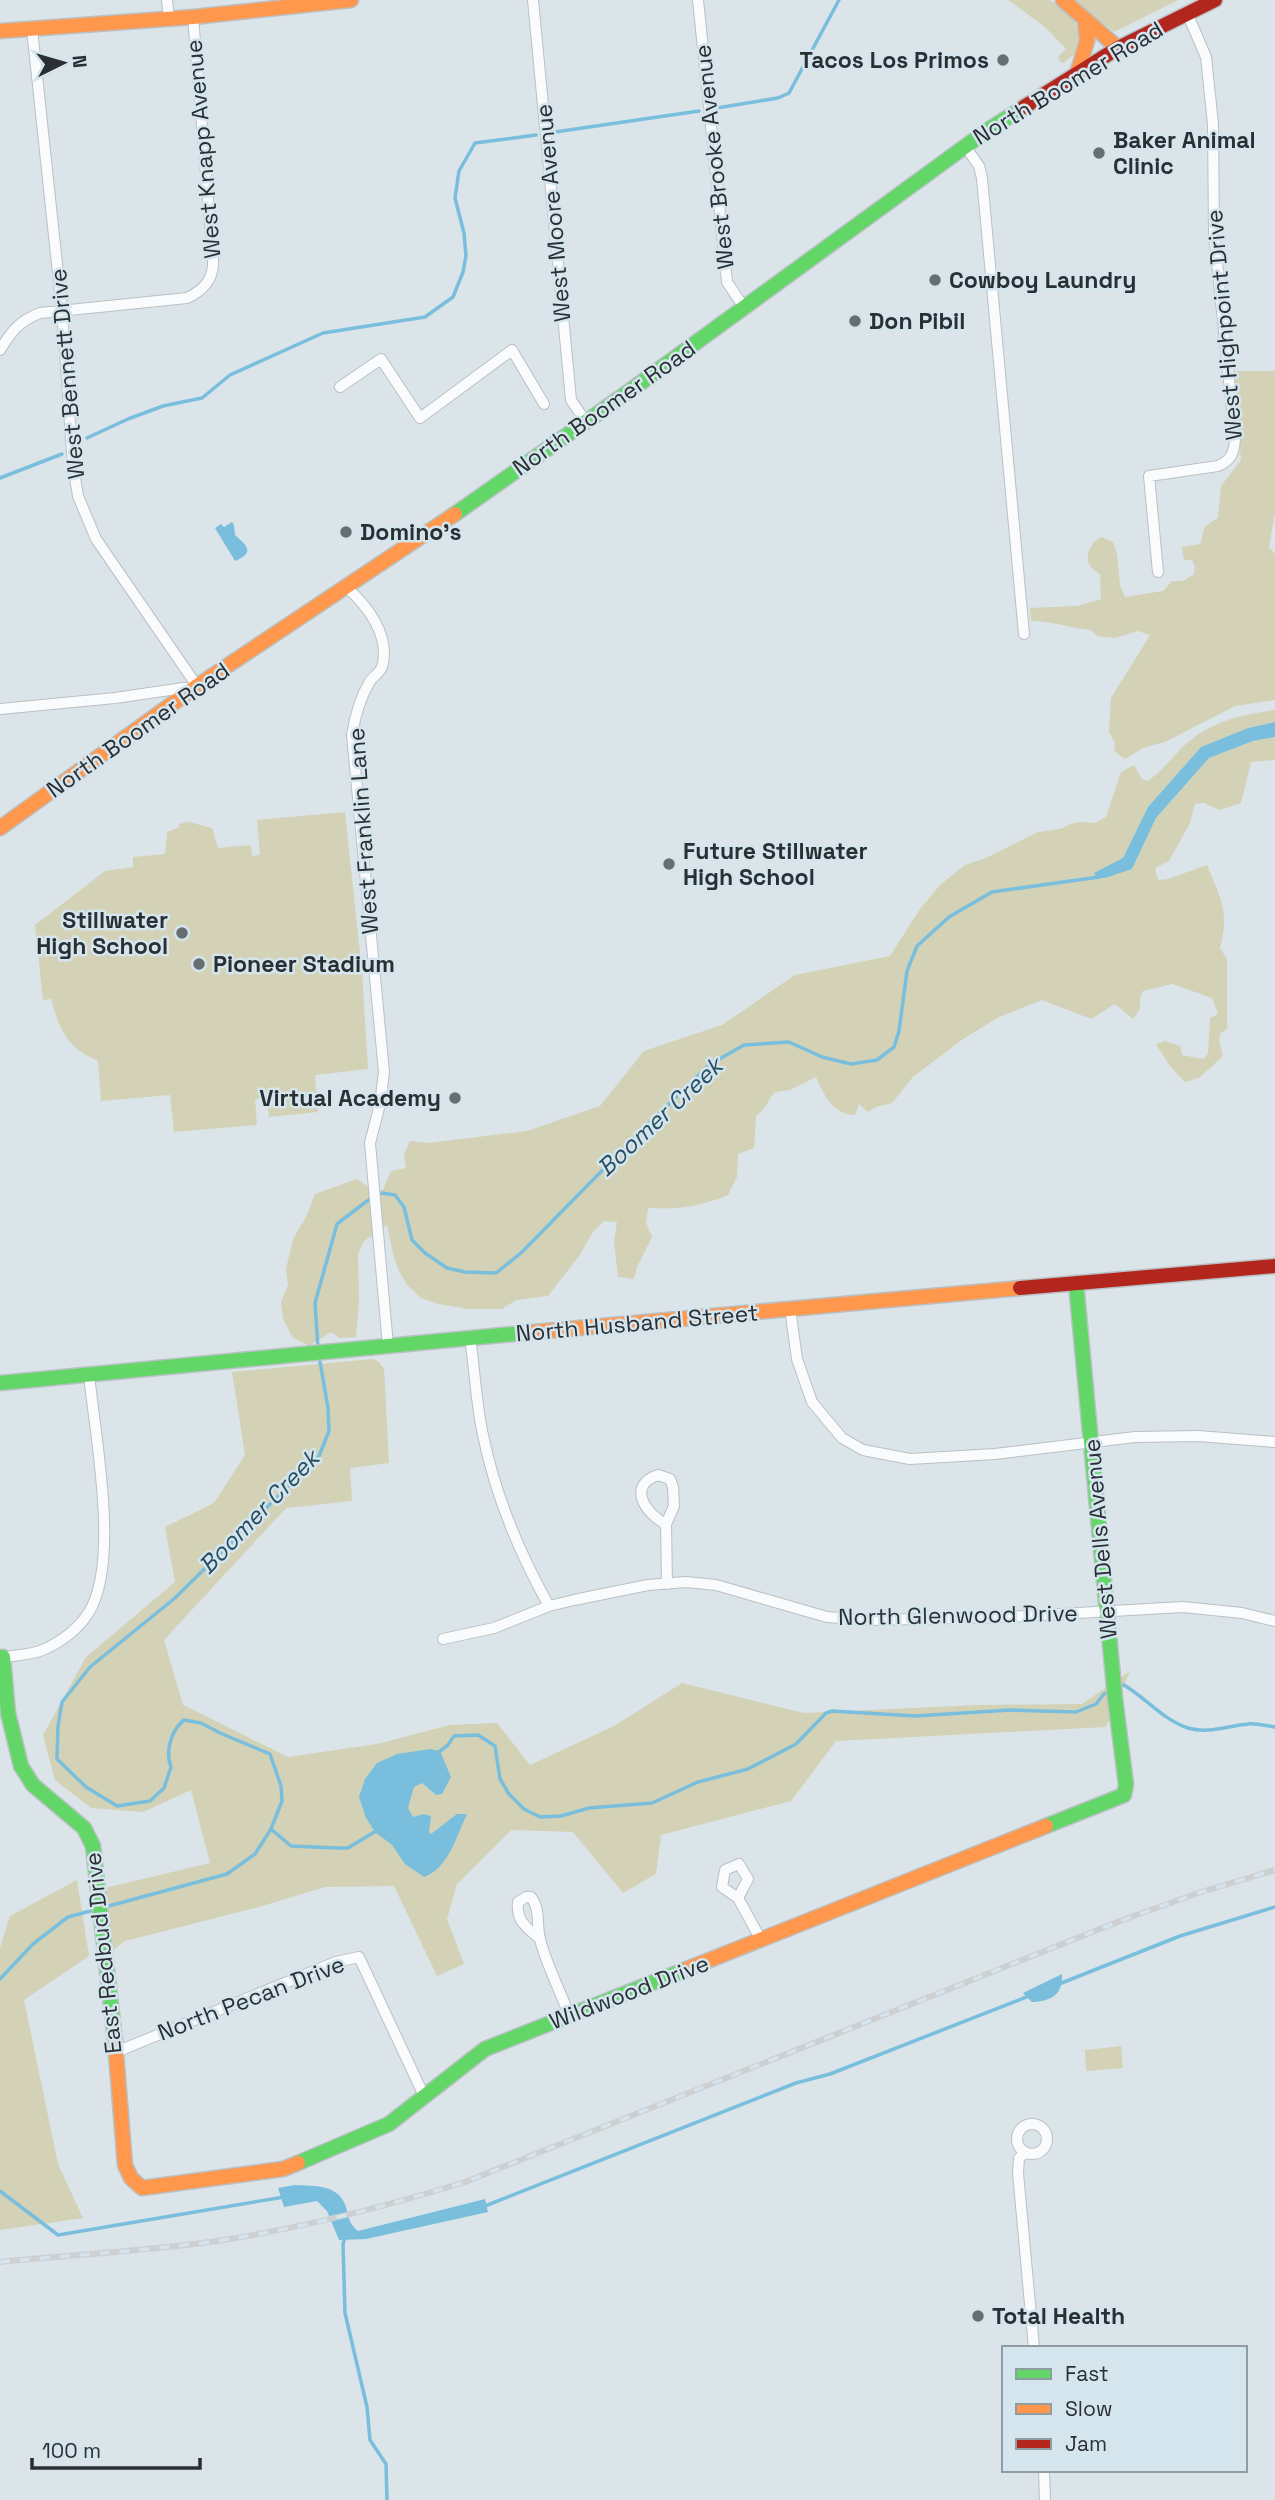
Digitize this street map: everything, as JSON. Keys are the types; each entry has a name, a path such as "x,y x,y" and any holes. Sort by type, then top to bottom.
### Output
{"street":[{"name":"West Knapp Avenue","path":"167,0 169,18"},
{"path":"0,31 192,17 351,0"},
{"name":"West Moore Avenue","path":"533,0 571,400 586,422"},
{"name":"West Brooke Avenue","path":"698,0 727,282 745,309"},
{"path":"1063,0 1118,48"},
{"name":"North Boomer Road","path":"0,828 197,686 586,422 745,309 965,146 1118,48 1215,0"},
{"name":"West Highpoint Drive","path":"1158,572 1149,476 1218,466 1228,461 1234,452 1235,439 1214,233 1213,124 1206,57 1188,13"},
{"name":"West Knapp Avenue","path":"62,311 187,298 209,281 213,260 192,17"},
{"path":"1077,74 1087,44 1085,20"},
{"name":"West Bennett Drive","path":"32,29 62,311 72,453 78,496 96,539 197,686"},
{"path":"965,146 979,166 982,178 1024,634"},
{"path":"0,350 11,331 28,317 62,311"},
{"path":"340,387 381,359 420,418 512,350 544,404"},
{"name":"West Franklin Lane","path":"346,587 360,599 381,634 383,653 382,669 370,681 356,710 352,735 384,1072 380,1104 370,1143 388,1346"},
{"path":"0,709 115,698 197,686"},
{"name":"North Husband Street","path":"0,1383 790,1308 1275,1266"},
{"name":"West Dells Avenue","path":"1076,1283 1116,1707 1126,1784 1124,1795"},
{"path":"790,1308 797,1359 812,1402 842,1438 863,1450 909,1459 1007,1452 1091,1442 1198,1436 1275,1442"},
{"path":"470,1338 482,1434 500,1496 531,1573 549,1606"},
{"path":"1,1657 42,1651 67,1637 89,1611 100,1582 106,1533 89,1375"},
{"path":"666,1524 655,1519 643,1504 640,1490 645,1483 658,1475 670,1479 673,1487 674,1506 666,1524 667,1584"},
{"name":"North Glenwood Drive","path":"443,1639 494,1628 549,1606 624,1590 686,1582 716,1585 827,1617 869,1620 1008,1617 1183,1607 1242,1613 1275,1621"},
{"name":"East Redbud Drive","path":"1,1657 8,1713 21,1766 33,1785 84,1828 93,1846 116,2052 125,2165 131,2178 142,2188"},
{"name":"Wildwood Drive","path":"142,2188 283,2169 389,2124 485,2049 1124,1795"},
{"path":"738,1898 761,1940"},
{"path":"539,1938 569,2015"},
{"name":"North Pecan Drive","path":"116,2052 336,1962 359,1957 425,2098"},
{"path":"1025,2153 1019,2158 1018,2173 1034,2346"},
{"path":"1044,2472 1045,2500"}],"green space":[{"path":"1008,0 1055,2 1077,26 1081,40 1077,52 1063,63 1059,61 1059,56 1066,49 1045,27"},
{"path":"1073,0 1178,0 1114,32"},
{"path":"1232,371 1275,371 1275,512 1269,547 1275,554 1275,700 1235,706 1125,759 1114,751 1115,743 1109,732 1111,698 1150,635 1138,631 1115,638 1097,636 1091,630 1031,621 1030,608 1077,606 1101,599 1100,575 1091,567 1088,554 1102,537 1113,542 1120,586 1125,597 1163,591 1172,581 1183,581 1194,574 1195,566 1192,560 1184,560 1182,547 1200,544 1205,526 1218,518 1221,486 1241,460"},
{"path":"1275,710 1275,722 1248,728 1201,747 1148,807 1123,858 1132,869 1156,818 1209,758 1253,741 1275,737 1275,760 1251,762 1241,803 1220,810 1204,803 1195,804 1190,823 1169,861 1155,868 1158,880 1207,865 1224,914 1220,948 1227,959 1227,1029 1221,1033 1219,1040 1223,1056 1199,1078 1185,1082 1169,1065 1156,1044 1165,1041 1180,1046 1182,1055 1203,1059 1208,1054 1210,1018 1218,1014 1212,998 1172,984 1143,991 1140,1009 1133,1019 1115,1004 1091,1019 1042,1000 999,1017 963,1039 913,1077 892,1103 868,1112 859,1104 855,1115 835,1108 816,1077 790,1090 775,1092 756,1116 754,1148 738,1154 737,1177 728,1195 689,1206 648,1208 646,1223 652,1237 634,1279 618,1277 614,1241 617,1222 604,1221 593,1232 579,1256 548,1296 516,1300 502,1309 468,1309 438,1304 421,1298 407,1285 394,1258 387,1225 364,1241 358,1254 359,1303 356,1337 339,1338 331,1332 309,1346 292,1337 283,1318 281,1302 288,1285 286,1269 293,1239 315,1194 357,1179 371,1189 383,1190 391,1171 406,1168 404,1155 410,1141 428,1143 527,1131 600,1106 644,1051 722,1025 795,975 890,956 920,909 940,885 965,865 988,857 1038,832 1061,829 1081,822 1095,823 1106,817 1121,772 1134,765 1142,779 1147,781 1187,743 1207,729 1240,716"},
{"name":"Pioneer Stadium","path":"345,812 362,972 368,1069 315,1075 318,1112 269,1117 267,1098 255,1099 257,1125 174,1132 170,1095 101,1101 98,1061 71,1043 61,1029 51,999 43,1000 35,925 105,871 133,867 133,857 165,854 167,832 179,827 179,824 189,822 212,828 218,848 251,845 252,856 260,855 257,820"},
{"path":"373,1359 384,1369 389,1463 350,1468 352,1501 286,1508 164,1640 183,1705 288,1757 377,1744 450,1725 497,1723 530,1765 614,1726 682,1683 804,1713 979,1705 1082,1704 1130,1671 1106,1727 836,1741 791,1801 661,1835 656,1874 623,1893 573,1832 511,1830 457,1884 447,1919 464,1964 437,1976 394,1886 325,1887 259,1907 125,1941 113,1950 105,1888 210,1863 191,1790 143,1812 91,1808 55,1780 43,1735 86,1657 175,1582 165,1527 214,1503 245,1455 232,1372"},
{"path":"77,1880 89,1956 24,2000 58,2164 83,2218 0,2230 0,1948 10,1916"},
{"path":"1121,2046 1123,2068 1086,2071 1085,2050"}],"water":[{"path":"232,522 235,535 247,548 245,555 235,561 215,528"},
{"path":"1275,722 1275,737 1253,741 1209,758 1156,818 1132,869 1097,878 1094,873 1123,858 1148,807 1201,747 1248,728"},
{"path":"430,1749 440,1751 451,1777 442,1794 436,1795 422,1783 414,1787 408,1808 413,1817 423,1814 431,1816 431,1834 457,1814 467,1814 446,1859 424,1877 405,1864 392,1845 375,1832 366,1818 359,1797 365,1779 377,1763 397,1754"},
{"path":"1062,1974 1058,1992 1050,1998 1032,2002 1023,1993"},
{"path":"295,2185 325,2188 338,2194 343,2199 351,2223 358,2231 485,2199 488,2212 366,2239 339,2240 327,2211 317,2201 284,2207 278,2188"}],"waterway":[{"path":"717,108 778,98 789,93 839,0"},
{"path":"555,132 699,111"},
{"path":"87,438 163,406 202,398 230,375 323,333 425,317 453,297 463,272 466,256 464,233 455,198 459,171 475,143 536,135"},
{"path":"0,478 62,454"},
{"name":"Boomer Creek","path":"318,1348 315,1303 337,1224 367,1201 382,1193 395,1195 404,1207 412,1240 447,1268 465,1272 496,1273 521,1253 709,1065 744,1045 789,1042 822,1057 851,1064 877,1060 894,1047 899,1031 907,971 917,946 949,917 992,892 1099,877"},
{"name":"Boomer Creek","path":"105,1907 227,1874 255,1854 271,1829 282,1801 281,1786 270,1754 201,1723 184,1720 170,1742 171,1767 164,1788 150,1801 117,1806 86,1787 57,1759 58,1726 62,1702 90,1667 175,1598 319,1456 329,1431 319,1356"},
{"path":"1117,1688 1124,1685 1171,1720 1195,1730 1251,1724 1275,1727"},
{"path":"439,1752 454,1736 478,1735 495,1746 500,1779 509,1794 524,1809 540,1817 561,1816 589,1808 652,1803 698,1782 748,1769 796,1744 826,1713 832,1711 915,1716 1011,1710 1076,1712 1096,1704 1110,1691"},
{"path":"271,1829 291,1846 336,1848 348,1848 376,1831"},
{"path":"1059,1984 1180,1936 1275,1907"},
{"name":"Boomer Creek","path":"0,1979 33,1944 68,1917 98,1909"},
{"path":"485,2206 796,2083 830,2074 1029,1996"},
{"path":"0,2191 58,2235 284,2197"},
{"path":"345,2237 345,2313 367,2407 370,2440 386,2464 387,2500"}],"railway":[{"path":"0,2262 163,2248 249,2236 342,2216 465,2182 1120,1921 1198,1893 1275,1870"}],"traffic: fast":[{"path":"455,514 624,395 985,132 1024,107"},
{"path":"1046,1826 1124,1795 1126,1784 1115,1698 1076,1283"},
{"path":"0,1383 524,1333"},
{"path":"0,1657 3,1657 8,1713 21,1766 33,1785 84,1828 93,1846 115,2041"},
{"path":"298,2163 389,2124 485,2049 687,1969"}],"traffic: slow":[{"path":"0,31 193,17 351,0"},
{"path":"1063,0 1118,48"},
{"path":"1077,74 1087,41 1085,20"},
{"path":"0,828 197,686 455,514"},
{"path":"524,1333 1020,1288"},
{"path":"687,1969 1046,1826"},
{"path":"115,2041 125,2165 131,2178 142,2188 283,2169 298,2163"}],"traffic: jam":[{"path":"1024,107 1118,48 1215,0"},
{"path":"1020,1288 1275,1266"}],"place":[{"name":"Tacos Los Primos","path":"1003,60"},
{"name":"Baker Animal Clinic","path":"1099,153"},
{"name":"Cowboy Laundry","path":"935,280"},
{"name":"Don Pibil","path":"855,321"},
{"name":"Domino's","path":"346,532"},
{"name":"Future Stillwater High School","path":"669,864"},
{"name":"Stillwater High School","path":"182,933"},
{"name":"Pioneer Stadium","path":"199,964"},
{"name":"Virtual Academy","path":"455,1098"},
{"name":"Total Health","path":"978,2316"}]}
